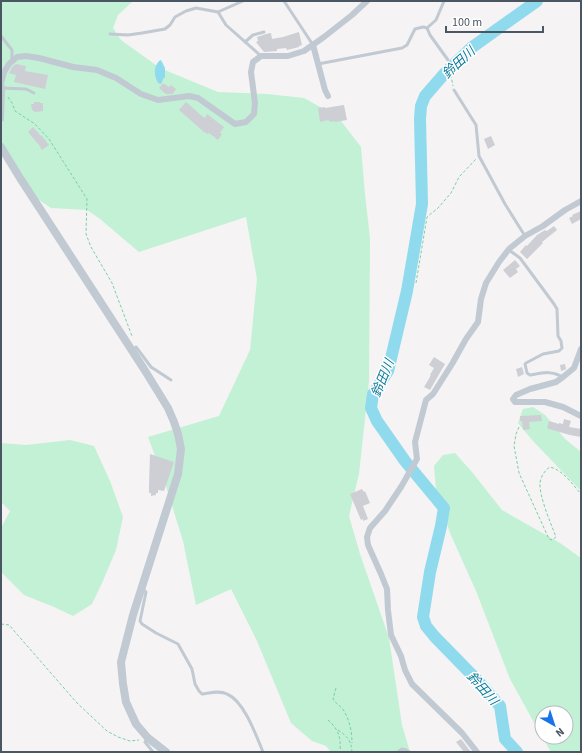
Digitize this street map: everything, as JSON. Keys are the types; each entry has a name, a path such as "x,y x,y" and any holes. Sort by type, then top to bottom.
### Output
{"street":[{"path":"1,119 1,84 4,72 9,64 17,57 26,56 73,67 97,70 116,78 141,94 158,100 189,96 198,98 235,124 246,122 254,114 255,103 251,72 253,62 261,56 288,56 304,51 324,38 367,1"},
{"path":"313,45 328,96"},
{"path":"1,146 20,178 134,349 168,408 174,422 181,450 178,474 133,615 121,662 126,702 136,724 148,738 166,752"},
{"path":"477,752 462,734 412,684 391,635 387,589 382,574 368,545 367,537 370,528 385,511 417,459 415,442 426,400 433,394 478,322 481,299 486,283 499,262 509,250 525,236 581,201"},
{"path":"581,349 574,368 563,377 556,382 516,396 514,399 515,402 545,402 563,407 581,416"}],"lane":[{"path":"110,34 128,35 165,29 175,17 186,11 196,8 218,12 243,1"},
{"path":"284,1 313,45"},
{"path":"318,64 402,48 407,45 415,29 423,27 427,28 436,20 444,1"},
{"path":"218,12 226,25 261,56"},
{"path":"427,28 430,35 448,60"},
{"path":"245,42 253,35 264,32"},
{"path":"1,36 12,50 12,61"},
{"path":"2,88 26,89 34,93"},
{"path":"454,90 476,125 479,156 505,204 525,236"},
{"path":"509,250 520,258 557,309 558,336 561,341 562,348 559,351 543,354 526,363 527,373 530,375 556,373 563,377"},
{"path":"134,349 151,367 171,380"},
{"path":"142,587 146,592 140,621 142,624 178,644 192,669 195,684 202,694 216,692 226,693 236,699 246,714 263,752"},
{"path":"148,738 145,742 153,752"},
{"path":"398,752 402,749 409,752"}],"path":[{"path":"448,60 454,90"},
{"path":"2,88 12,103 15,111 35,124 48,139 87,199 86,234 91,247 112,282 134,349"},
{"path":"416,283 427,217 451,194 459,177 479,156"},
{"path":"519,427 514,446 519,473 549,539 552,540 556,537 541,491 540,482 545,470 550,467 554,468 567,478 581,494"},
{"path":"1,624 9,625 77,703 107,731 130,741 148,738"},
{"path":"336,688 333,699 348,719 352,736 352,752"},
{"path":"328,720 352,743"},
{"path":"337,730 340,742 340,752"}],"green space":[{"path":"1,1 135,1 118,15 113,28 121,40 160,68 218,92 267,94 304,98 338,117 361,147 370,238 369,381 359,474 349,516 360,554 389,638 402,725 410,752 331,752 326,746 312,741 291,723 257,641 231,589 196,605 183,541 165,483 148,437 219,416 250,350 257,279 246,217 139,252 87,210 51,208 24,190 1,146"},
{"path":"533,407 545,415 565,439 581,452 581,491 533,441 518,423 523,409"},
{"path":"70,440 94,446 110,481 123,517 116,550 92,604 73,616 24,595 1,572 1,528 10,511 1,502 1,443 26,445"},
{"path":"455,453 502,510 560,543 581,558 581,752 551,752 547,745 574,745 574,705 534,705 534,722 510,679 476,591 450,533 436,490 434,466 443,455"}],"water":[{"path":"161,60 165,68 165,77 161,84 158,83 155,72 157,64"}],"building":[{"path":"299,32 302,45 287,50 286,48 277,49 277,51 264,52 256,42 258,41 257,37 266,34 271,33 272,39"},
{"path":"16,64 26,66 25,71 48,75 45,89 14,82 16,75 9,73 12,67"},
{"path":"163,83 169,87 171,85 176,89 173,94 166,94 159,88"},
{"path":"34,102 43,103 43,111 35,112 32,110 31,104 34,104"},
{"path":"186,102 205,118 207,114 224,127 218,140 209,133 204,132 179,110"},
{"path":"344,105 347,120 331,122 328,120 320,122 318,108"},
{"path":"33,127 49,145 42,150 28,132"},
{"path":"491,136 495,145 488,149 484,139"},
{"path":"581,211 581,219 572,224 569,218"},
{"path":"554,226 557,230 542,242 543,243 527,259 520,252 537,235"},
{"path":"515,260 520,266 516,269 518,272 510,278 503,270"},
{"path":"434,357 445,364 430,390 424,387 434,368 429,365"},
{"path":"565,364 566,369 561,371 560,365"},
{"path":"522,367 524,374 518,377 516,369"},
{"path":"541,415 542,421 529,422 530,429 523,430 520,416"},
{"path":"564,419 571,421 569,427 581,429 581,437 547,428 549,421 563,424"},
{"path":"150,454 174,462 164,491 158,490 156,495 151,496 151,493 149,493"},
{"path":"362,489 364,492 365,491 370,503 363,506 368,519 363,521 363,519 361,520 350,494"},
{"path":"461,739 471,752 464,752 456,742"}],"waterway":[{"name":"鈴田川","path":"517,752 505,739 500,706 426,626 423,617 430,572 444,508 405,461 377,421 371,408 373,394 388,371 407,291 422,204 420,119 421,106 425,96 445,73 471,48 537,1"}]}
